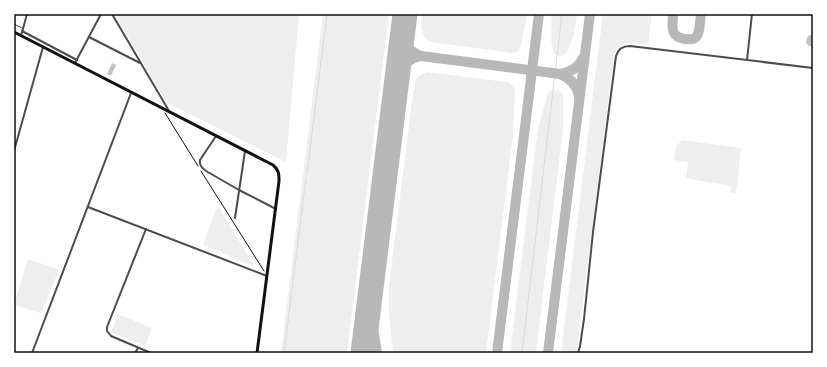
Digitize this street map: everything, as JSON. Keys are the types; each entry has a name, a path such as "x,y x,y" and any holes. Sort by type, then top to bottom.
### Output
{"main road":[{"path":"14,32 76,62 131,93 273,165 279,172 276,209 258,353"}],"street":[{"path":"21,36 27,14"},
{"path":"22,30 76,62 101,14"},
{"path":"112,14 170,113"},
{"path":"747,60 752,14"},
{"path":"89,38 141,64"},
{"path":"578,353 583,325 593,232 618,52 621,48 628,46 813,68"},
{"path":"14,151 43,47"},
{"path":"32,353 131,93"},
{"path":"216,136 200,160 201,166 206,172 276,209"},
{"path":"235,218 245,151"},
{"path":"88,207 267,276"},
{"path":"146,229 108,324 107,331 111,336 151,353"},
{"path":"135,353 138,348"}],"lane":[{"path":"14,24 22,30"}],"path":[{"path":"162,109 267,276"}],"shaded area":[{"path":"115,14 299,14 286,162 166,102"},
{"path":"323,14 389,14 347,353 281,353"},
{"path":"422,14 527,14 521,46 518,51 513,53 431,42 427,39 422,30"},
{"path":"552,14 577,14 571,43 566,53 562,56 555,55 552,47"},
{"path":"603,14 652,14 648,45 624,45 616,50 614,55 577,348 574,353 561,353"},
{"path":"427,72 507,82 512,85 515,91 513,135 486,353 393,353 389,315 389,285 414,86 417,77"},
{"path":"559,90 563,95 563,128 536,353 510,353 538,128 548,93"},
{"path":"682,140 741,148 736,193 730,193 731,186 686,178 688,162 674,160 676,147"},
{"path":"219,208 255,267 203,245 216,210"},
{"path":"28,259 59,270 41,313 14,305"},
{"path":"118,314 152,328 145,346 111,332"}],"building":[{"path":"809,35 813,35 812,46 809,46 806,43"},
{"path":"112,63 116,65 111,76 107,74"}],"waterway":[{"path":"307,173 327,14"},
{"path":"522,353 562,14"},
{"path":"284,353 306,178"}],"taxiway":[{"path":"497,353 539,14"},
{"path":"548,353 590,14"},
{"path":"673,14 673,31 678,37 685,39 692,39 697,36 701,14"},
{"path":"403,32 410,50 421,56"},
{"path":"397,75 407,62 413,58 421,56 560,74"},
{"path":"579,96 577,88 572,82 560,74 574,69 583,58"},
{"path":"371,285 373,328 377,353"}],"runway":[{"path":"363,353 405,14"}]}
